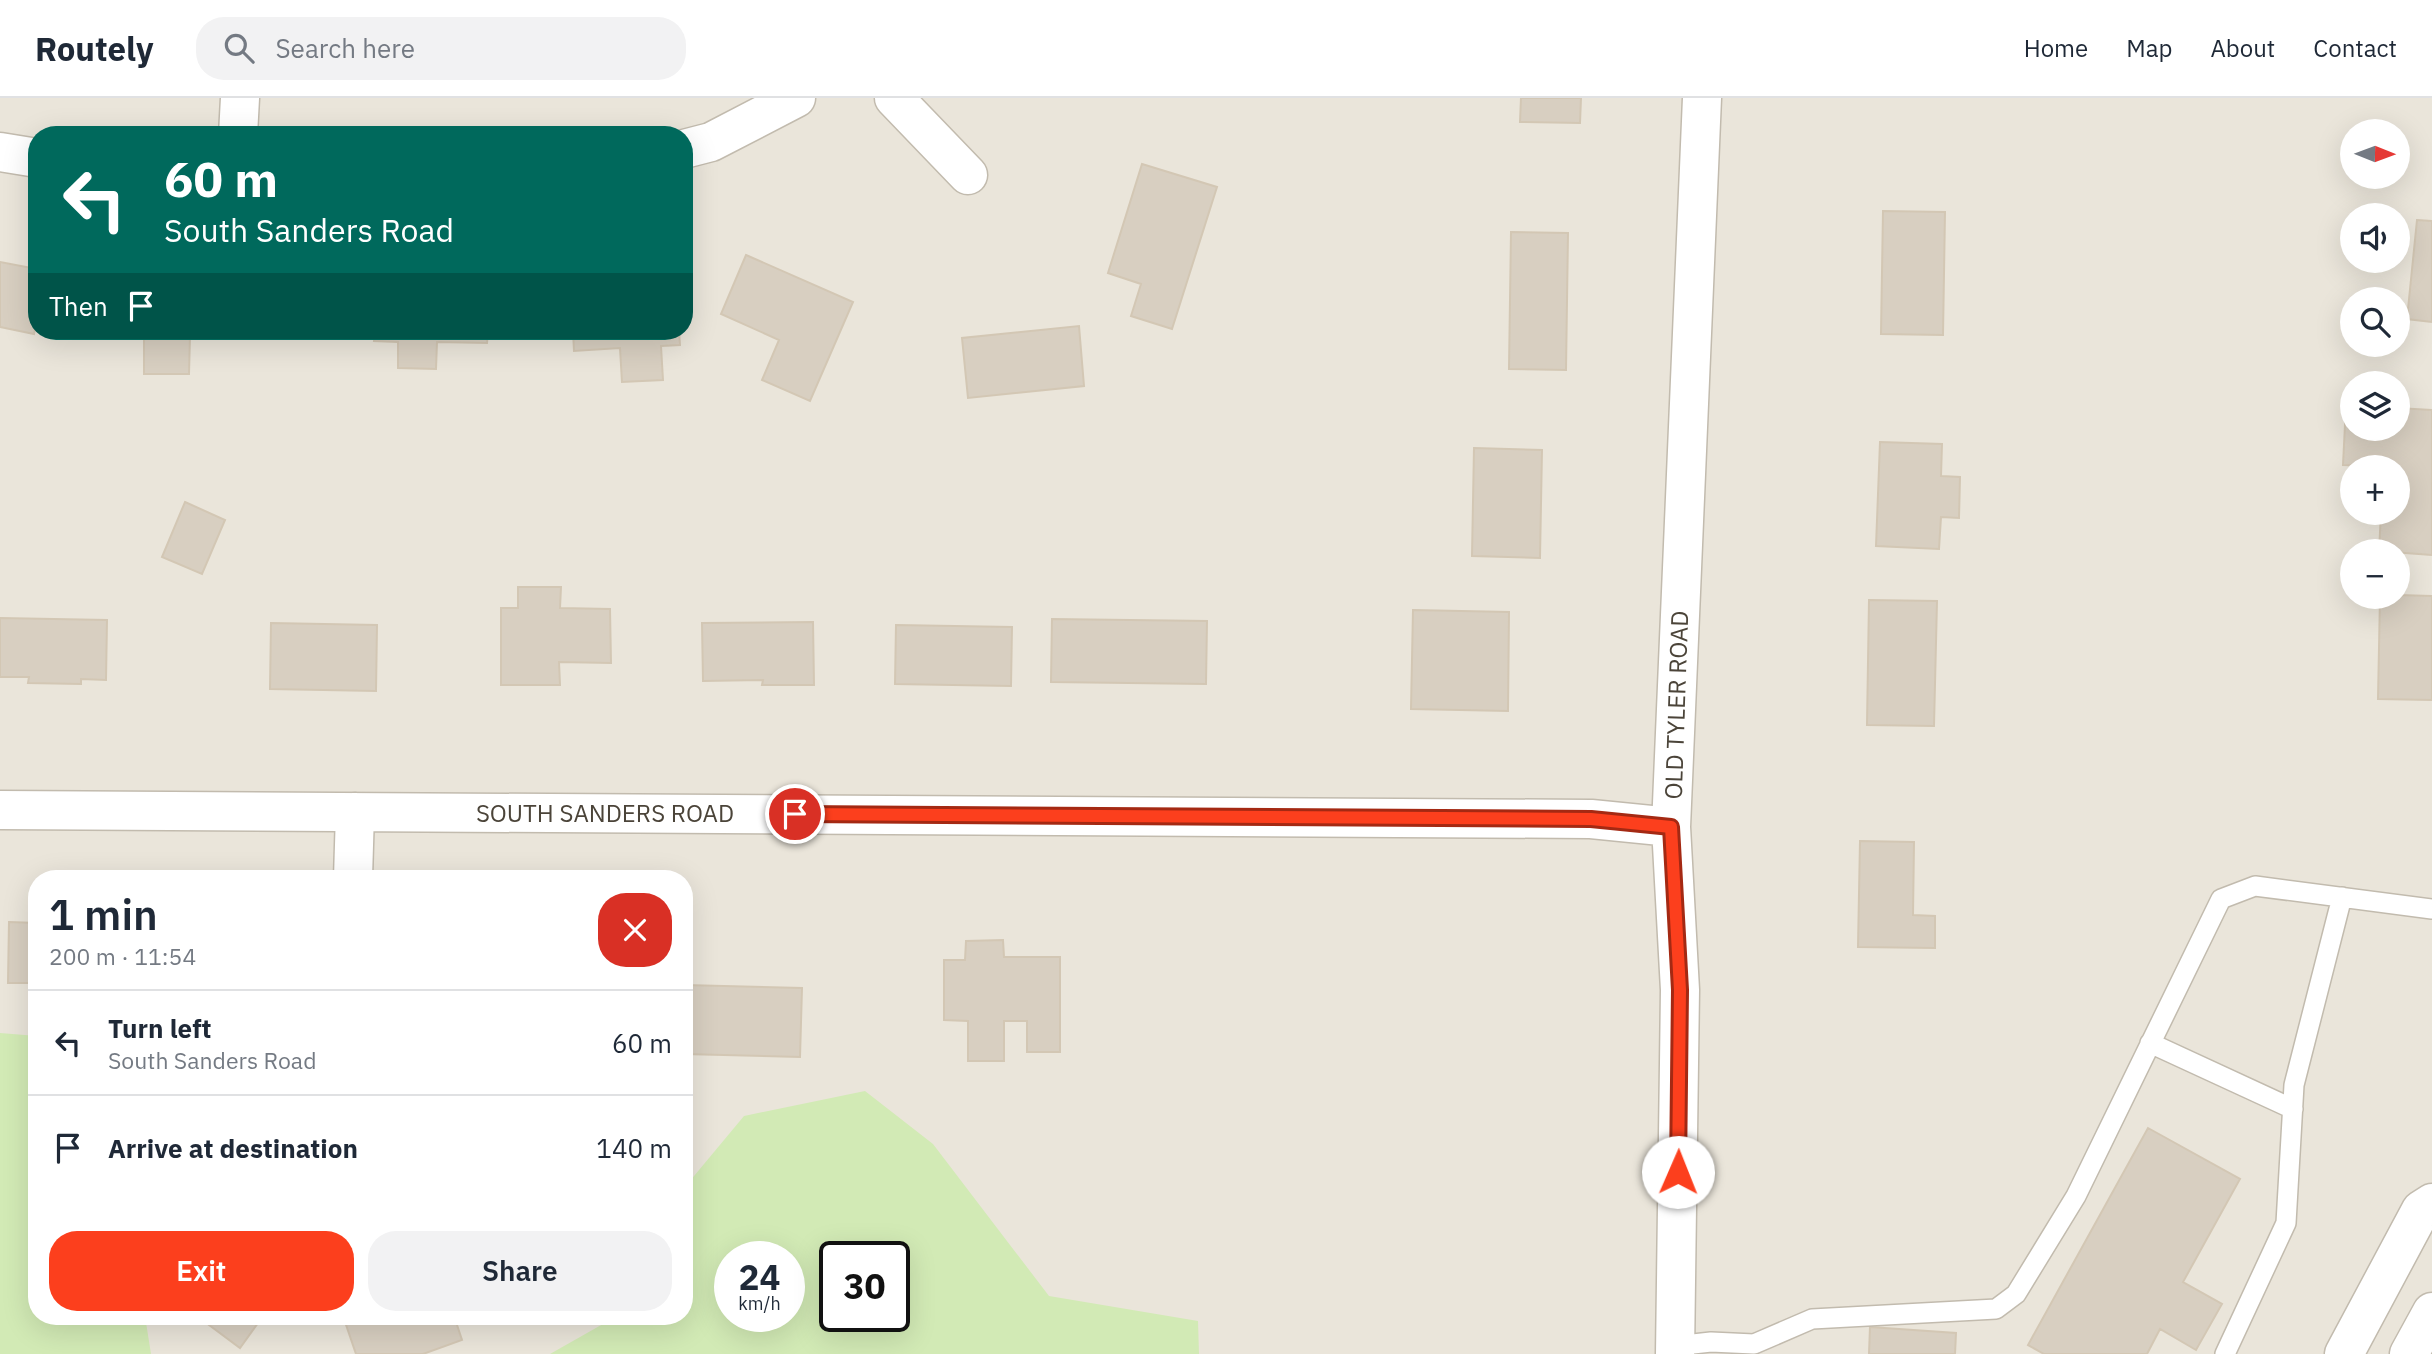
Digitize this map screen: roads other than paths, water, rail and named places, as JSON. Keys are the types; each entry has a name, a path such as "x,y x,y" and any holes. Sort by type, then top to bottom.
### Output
{"street":[{"path":"238,126 240,98"},
{"path":"693,147 711,142 796,98"},
{"path":"894,98 968,174"},
{"name":"OLD TYLER ROAD","path":"1675,1350 1680,990 1671,827 1702,98"},
{"path":"0,152 28,157"},
{"name":"SOUTH SANDERS ROAD","path":"0,810 1578,819 1671,827"},
{"path":"353,870 355,812"},
{"path":"2344,1354 2421,1210 2432,1203"},
{"path":"2409,1354 2432,1312"}],"lane":[{"path":"1675,1350 1711,1342 1754,1343 1812,1319 1996,1309 2016,1294 2076,1196 2221,899 2255,886 2432,909"},
{"path":"2225,1354 2286,1223 2294,1085 2342,897"},
{"path":"2150,1043 2293,1109"}]}
